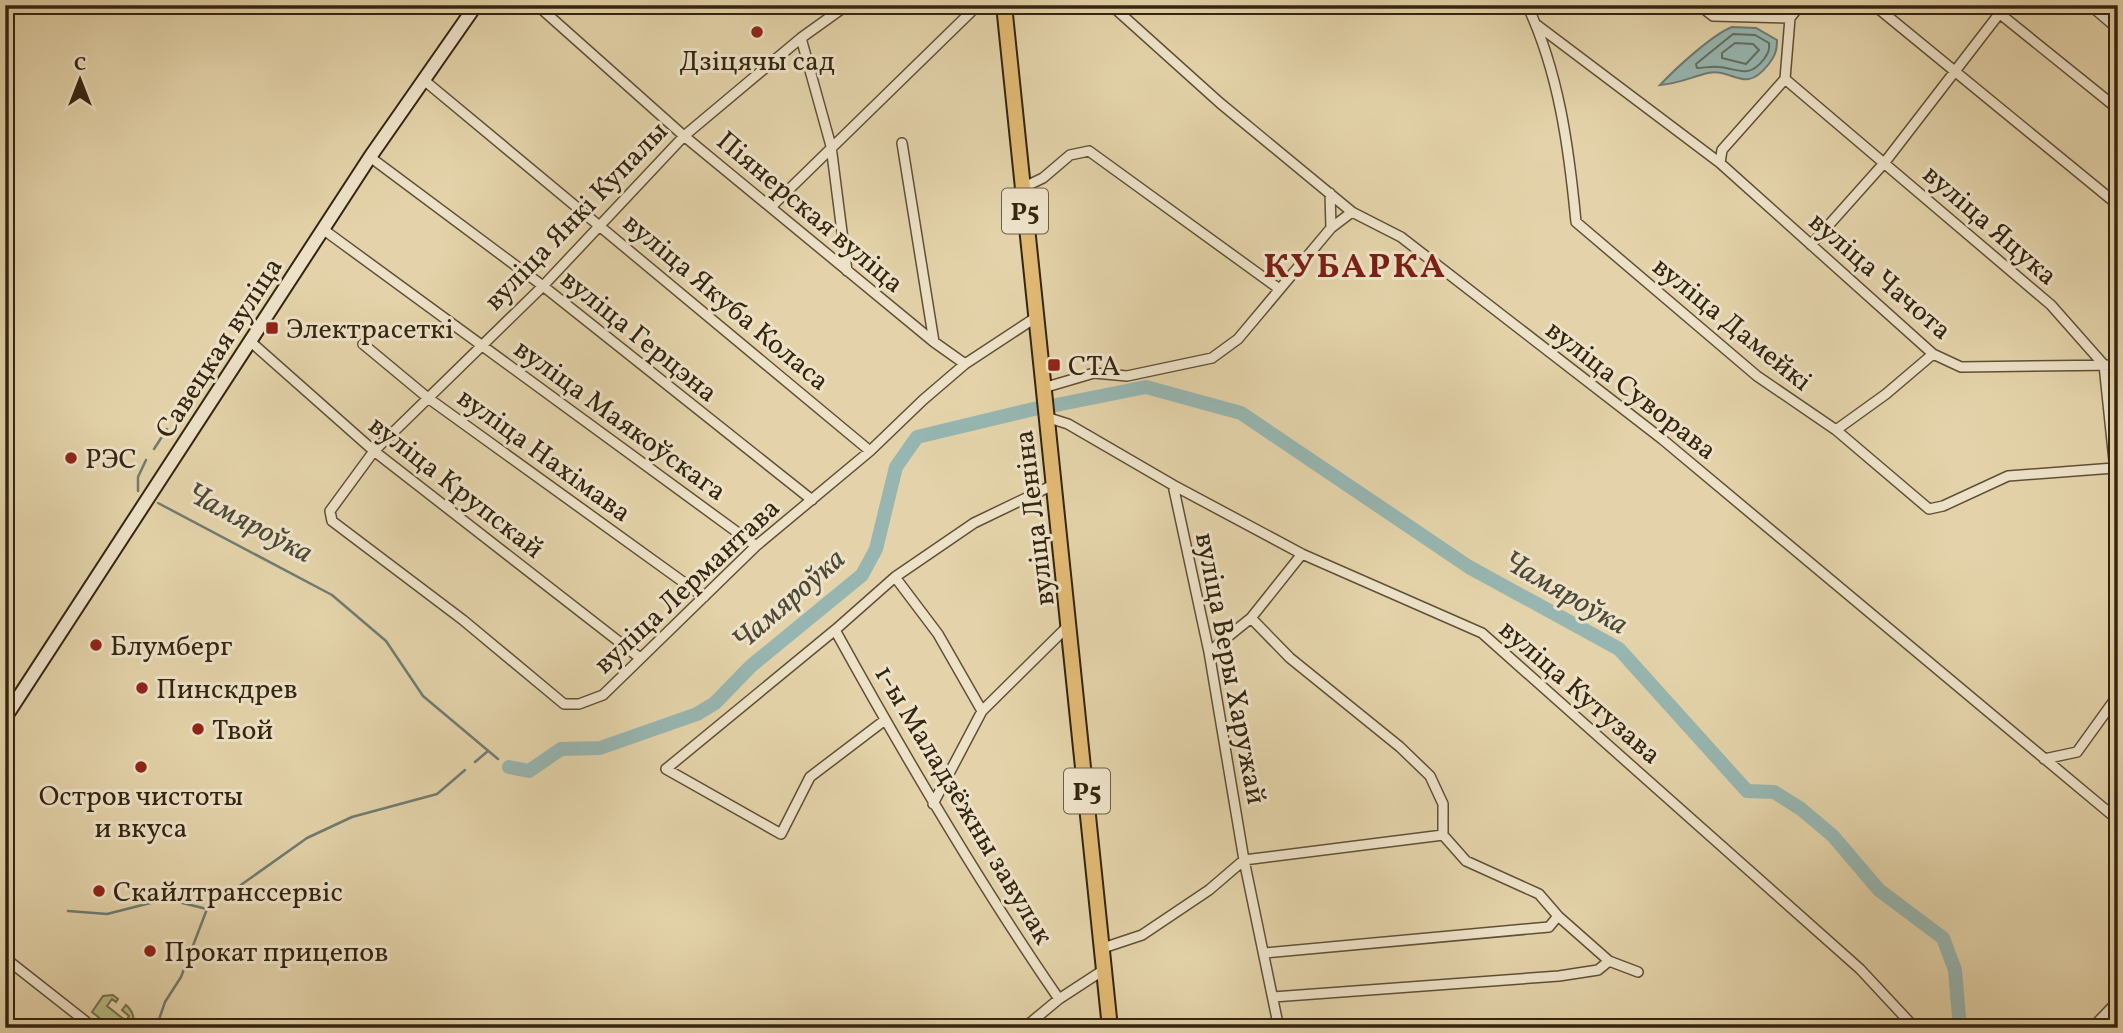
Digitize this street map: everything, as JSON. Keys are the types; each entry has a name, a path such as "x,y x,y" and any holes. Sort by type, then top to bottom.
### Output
{"main road":[{"name":"вуліца Леніна","path":"1004,5 1110,1026"}],"street":[{"path":"5,10 10,5"},
{"name":"Савецкая вуліца","path":"5,718 370,158 476,5"},
{"name":"Піянерская вуліца","path":"537,5 684,135 934,342 965,364"},
{"name":"вуліца Янкі Купалы","path":"330,511 374,451 480,344 543,286 684,135 801,38 847,5"},
{"path":"772,206 978,5"},
{"name":"вуліца Суворава","path":"1111,5 1220,103 1352,212 1401,237 1662,439 2118,820"},
{"name":"вуліца Дамейкі","path":"1527,5 1537,25 1568,137 1576,222 1757,376 1836,430 1929,509 1944,506 2008,476 2114,468"},
{"path":"1699,5 1713,16 1790,18"},
{"path":"1720,163 1722,150 1785,79 1790,18 1800,5"},
{"path":"1874,5 2118,205"},
{"path":"1989,5 2118,109"},
{"path":"1811,245 1885,162 2006,5"},
{"path":"2090,5 2118,29"},
{"name":"вуліца Чачота","path":"1537,25 1720,163 1933,354 1961,367 2118,365"},
{"path":"801,38 831,146 847,271"},
{"name":"вуліца Яцука","path":"1785,79 2050,305 2104,365"},
{"name":"вуліца Якуба Коласа","path":"425,81 870,451"},
{"path":"902,143 934,342"},
{"path":"1023,188 1044,178 1070,155 1089,151 1279,288"},
{"name":"вуліца Герцэна","path":"370,158 543,286 812,500"},
{"path":"1330,193 1331,228"},
{"path":"1043,388 1094,373 1127,376 1212,358 1238,339 1331,228 1352,212"},
{"name":"вуліца Маякоўскага","path":"324,230 756,546"},
{"name":"вуліца Лермантава","path":"330,511 332,522 463,620 564,704 579,704 603,695 756,546 870,451 965,364 1035,318"},
{"name":"вуліца Крупскай","path":"251,342 374,451 640,658"},
{"name":"вуліца Нахімава","path":"363,344 428,398 704,597"},
{"path":"1836,430 1886,394 1933,354"},
{"path":"2104,365 2113,412 2114,468 2118,499"},
{"name":"вуліца Кутузава","path":"1046,417 1068,424 1173,485 1302,554 1482,634 1860,969 1916,1028"},
{"path":"885,720 810,777 780,834 666,769 895,577 974,523 1054,485"},
{"name":"вуліца Веры Харужай","path":"1173,485 1209,652 1244,860 1277,1018"},
{"path":"1209,652 1251,618 1302,554"},
{"path":"895,577 938,634 982,711"},
{"path":"1251,618 1290,659 1400,747 1430,776 1443,804 1443,835 1466,861 1539,894 1558,916 1609,961 1638,972"},
{"path":"933,804 982,711 1070,624"},
{"name":"1-ы Маладзёжны завулак","path":"835,630 993,904 1059,999"},
{"path":"2044,759 2077,752 2113,702 2118,690"},
{"path":"1103,948 1142,935 1209,890 1244,860 1443,835"},
{"path":"1265,953 1549,928 1558,916"},
{"path":"5,958 94,1028"},
{"path":"1273,997 1559,976 1598,970 1609,961"},
{"path":"1024,1028 1059,999 1105,969"},
{"path":"2092,1028 2118,1001"}],"green space":[{"path":"113,995 118,999 116,1002 112,999 107,1006 126,1021 129,1016 122,1010 126,1005 133,1015 133,1028 112,1028 92,1012 103,996"}],"water":[{"path":"1732,27 1756,28 1777,40 1774,56 1760,74 1745,79 1717,72 1660,85 1705,44"}],"waterway":[{"name":"Чамяроўка","path":"1051,406 1146,387 1241,413 1469,567 1619,649 1747,791 1774,792 1801,809 1833,836 1879,890 1943,938 1955,970 1960,1028"},
{"name":"Чамяроўка","path":"509,767 529,771 561,749 600,748 697,714 715,703 751,666 862,575 876,549 896,467 917,437 1038,408"},
{"name":"Чамяроўка","path":"154,449 167,429"},
{"name":"Чамяроўка","path":"138,491 138,477 146,460"},
{"name":"Чамяроўка","path":"158,503 332,595 386,641 423,696 498,759"},
{"path":"475,762 488,751"},
{"path":"156,1028 165,1002 181,977 207,909 307,838 352,817 437,794 465,770"},
{"path":"68,911 107,914 166,899 207,909"}],"place":[{"name":"Дзіцячы сад","path":"757,32"},
{"name":"Электрасеткі","path":"272,328"},
{"name":"СТА","path":"1054,365"},
{"name":"РЭС","path":"71,458"},
{"name":"Блумберг","path":"96,645"},
{"name":"Пинскдрев","path":"142,688"},
{"name":"Твой","path":"198,729"},
{"name":"Остров чистоты и вкуса","path":"141,767"},
{"name":"Скайлтранссервіс","path":"99,891"},
{"name":"Прокат прицепов","path":"150,951"}],"district":[{"name":"КУБАРКА","path":"1355,265"}]}
